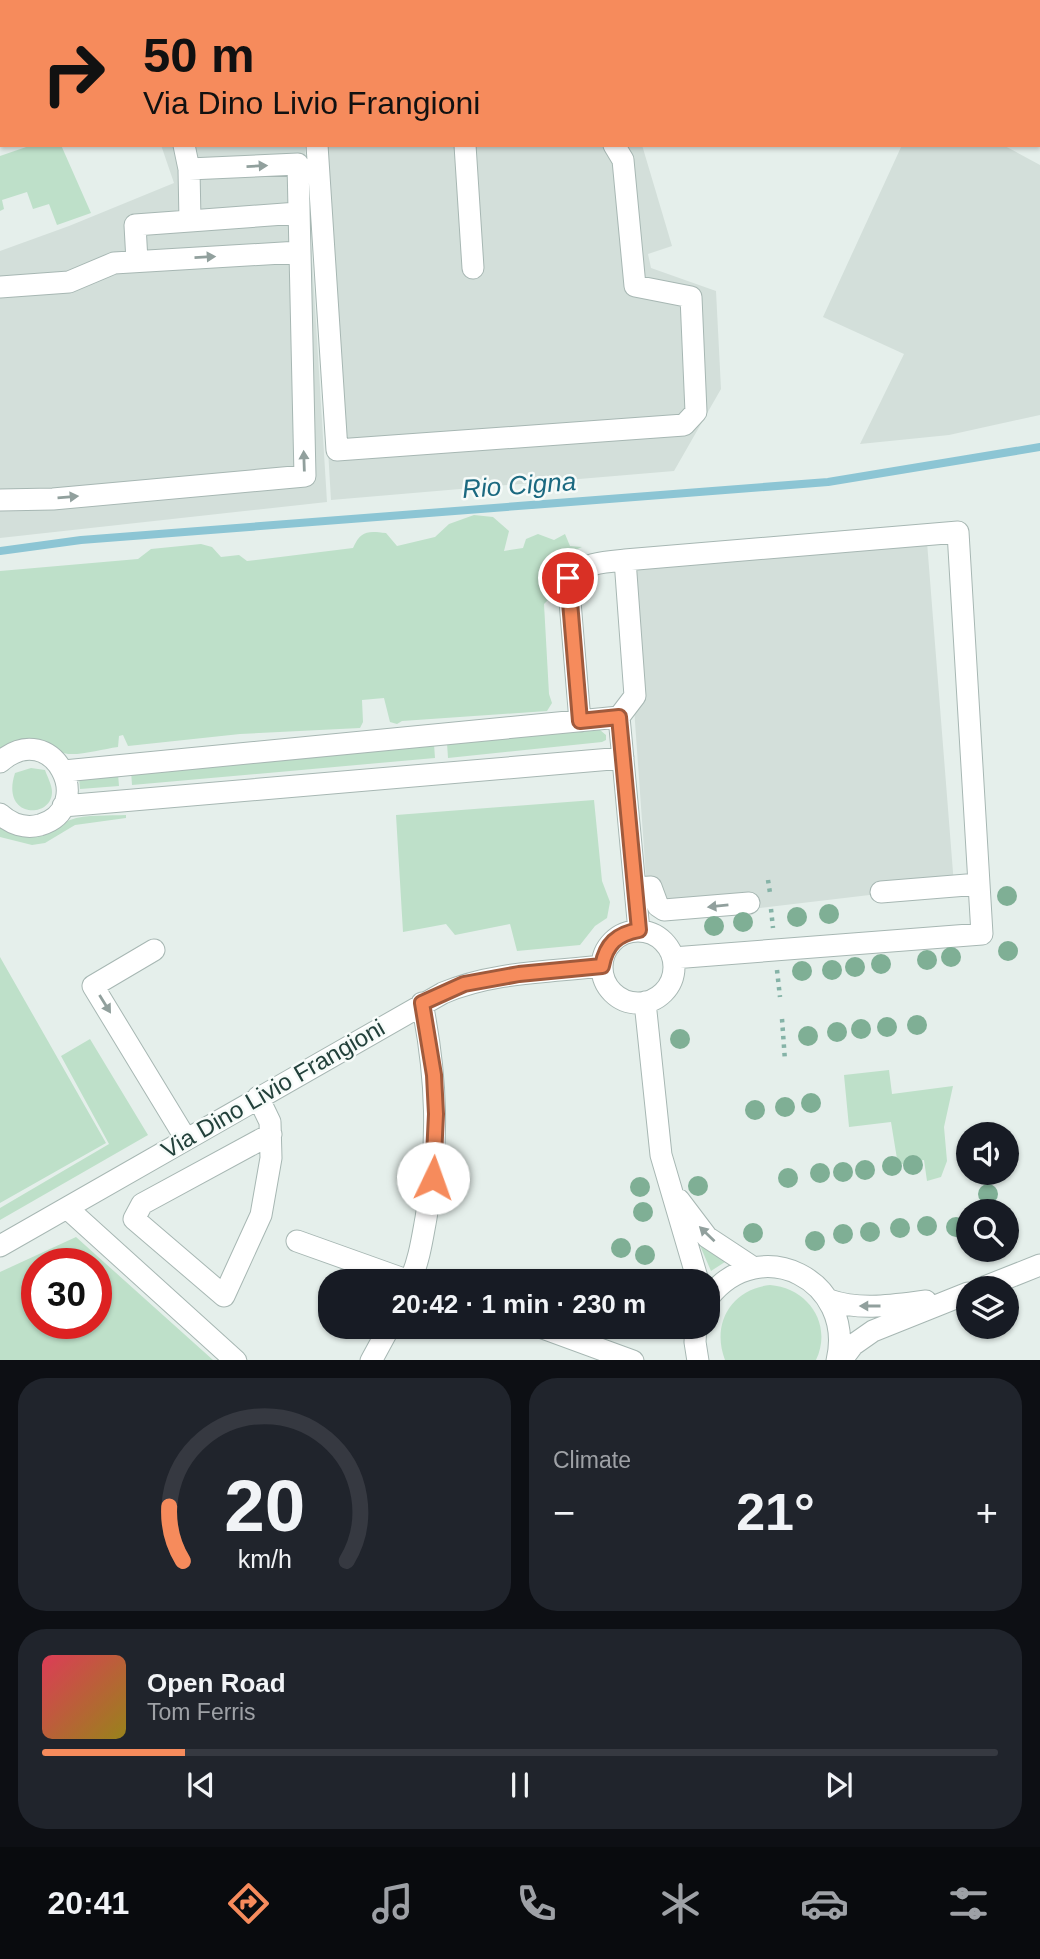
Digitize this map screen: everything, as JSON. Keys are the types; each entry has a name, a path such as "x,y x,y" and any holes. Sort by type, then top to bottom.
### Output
{"street":[{"path":"184,147 189,169 190,221"},
{"path":"317,147 337,450 684,425 696,412 691,297 635,286 623,160 615,147"},
{"path":"465,147 473,268"},
{"path":"0,500 54,499 305,476 298,164 189,169"},
{"path":"137,261 135,225 298,213"},
{"path":"0,287 69,282 114,263 299,252"},
{"path":"580,721 568,578 576,570 595,563 625,560 958,532 982,933 673,958"},
{"path":"625,560 635,696 619,717 639,930"},
{"path":"64,771 619,717"},
{"path":"0,762 8,755 29,749 49,755 64,771 68,789 57,815 38,826 16,825 0,814"},
{"path":"63,806 623,758"},
{"path":"881,892 979,884"},
{"path":"635,888 651,887 658,906 664,910 749,903"},
{"path":"639,930 657,936 664,942 673,958 673,977 669,986 645,1002 635,1003 615,995 608,986 602,966 609,945 618,937 639,930"},
{"path":"154,950 93,986 186,1139"},
{"name":"Via Dino Livio Frangioni","path":"0,1246 422,1003 464,984 519,974 602,966"},
{"path":"645,1002 661,1155 694,1269"},
{"path":"415,1269 434,1165 436,1114 434,1075 422,1003"},
{"path":"258,1097 271,1122 271,1134 271,1158 261,1215 223,1296 134,1219 142,1204 271,1134"},
{"path":"671,1190 707,1237 754,1268"},
{"path":"68,1208 236,1360"},
{"path":"297,1241 376,1269"},
{"path":"720,1285 734,1275 754,1268 775,1267 796,1272 815,1284 829,1300 838,1321 839,1360"},
{"path":"1013,1276 1036,1267"},
{"path":"829,1300 847,1306 892,1306 956,1296"},
{"path":"839,1360 853,1345 873,1331 956,1298"},
{"path":"371,1360 383,1339"},
{"path":"574,1339 633,1360"},
{"path":"695,1339 698,1360"}],"path":[{"path":"777,966 780,997"},
{"path":"782,1019 785,1061"}],"shaded area":[{"path":"162,147 305,147 327,502 0,538 0,251 174,183"},
{"path":"310,147 643,147 672,246 648,254 651,268 716,291 721,389 674,471 331,500"},
{"path":"901,147 1007,147 1040,165 1040,415 949,435 860,444 904,354 823,317"},
{"path":"927,542 954,885 668,919 648,905 624,567"}],"green space":[{"path":"26,147 62,147 91,213 57,225 49,204 33,209 27,192 2,200 4,209 0,211 0,156"},
{"path":"474,515 493,517 509,531 504,551 523,548 526,539 538,534 554,540 565,534 570,546 582,547 566,556 557,566 552,596 544,604 549,694 552,703 547,711 402,721 397,724 390,722 384,698 362,700 363,722 360,728 240,734 128,746 123,735 119,736 118,747 74,754 25,742 8,744 0,749 0,571 138,559 151,549 201,544 212,547 221,557 239,555 247,561 353,548 362,535 370,532 386,533 397,546 435,537 449,524"},
{"path":"600,730 606,735 606,740 602,742 448,758 447,743"},
{"path":"434,744 435,758 132,785 131,771"},
{"path":"31,768 45,770 52,789 50,801 36,810 20,806 14,799 12,788 15,773"},
{"path":"118,774 119,786 80,789 79,776"},
{"path":"594,800 602,881 610,902 607,918 595,926 580,945 517,951 510,924 455,935 446,924 403,932 396,815"},
{"path":"126,815 126,818 75,825 45,843 32,845 0,837 0,822 11,830 28,836 43,833 76,818"},
{"path":"0,957 106,1143 0,1203"},
{"path":"90,1039 148,1135 0,1220 0,1208 109,1144 61,1056"},
{"path":"889,1070 892,1094 953,1086 944,1127 947,1161 941,1177 927,1181 924,1160 898,1165 891,1122 849,1127 844,1075"},
{"path":"76,1237 88,1248 52,1248"},
{"path":"698,1241 728,1260 710,1269"},
{"path":"21,1262 21,1339 112,1339 112,1269 213,1360 0,1360 0,1272"},
{"path":"770,1285 796,1293 814,1310 821,1334 816,1360 725,1360 721,1334 728,1311 745,1293"}],"waterway":[{"name":"Rio Cigna","path":"0,551 81,540 828,482 1040,447"}],"route":[{"path":"433,1178 436,1114 434,1075 422,1003 464,984 493,978 602,966 609,945 618,937 639,930 619,717 580,721 568,578"}]}
